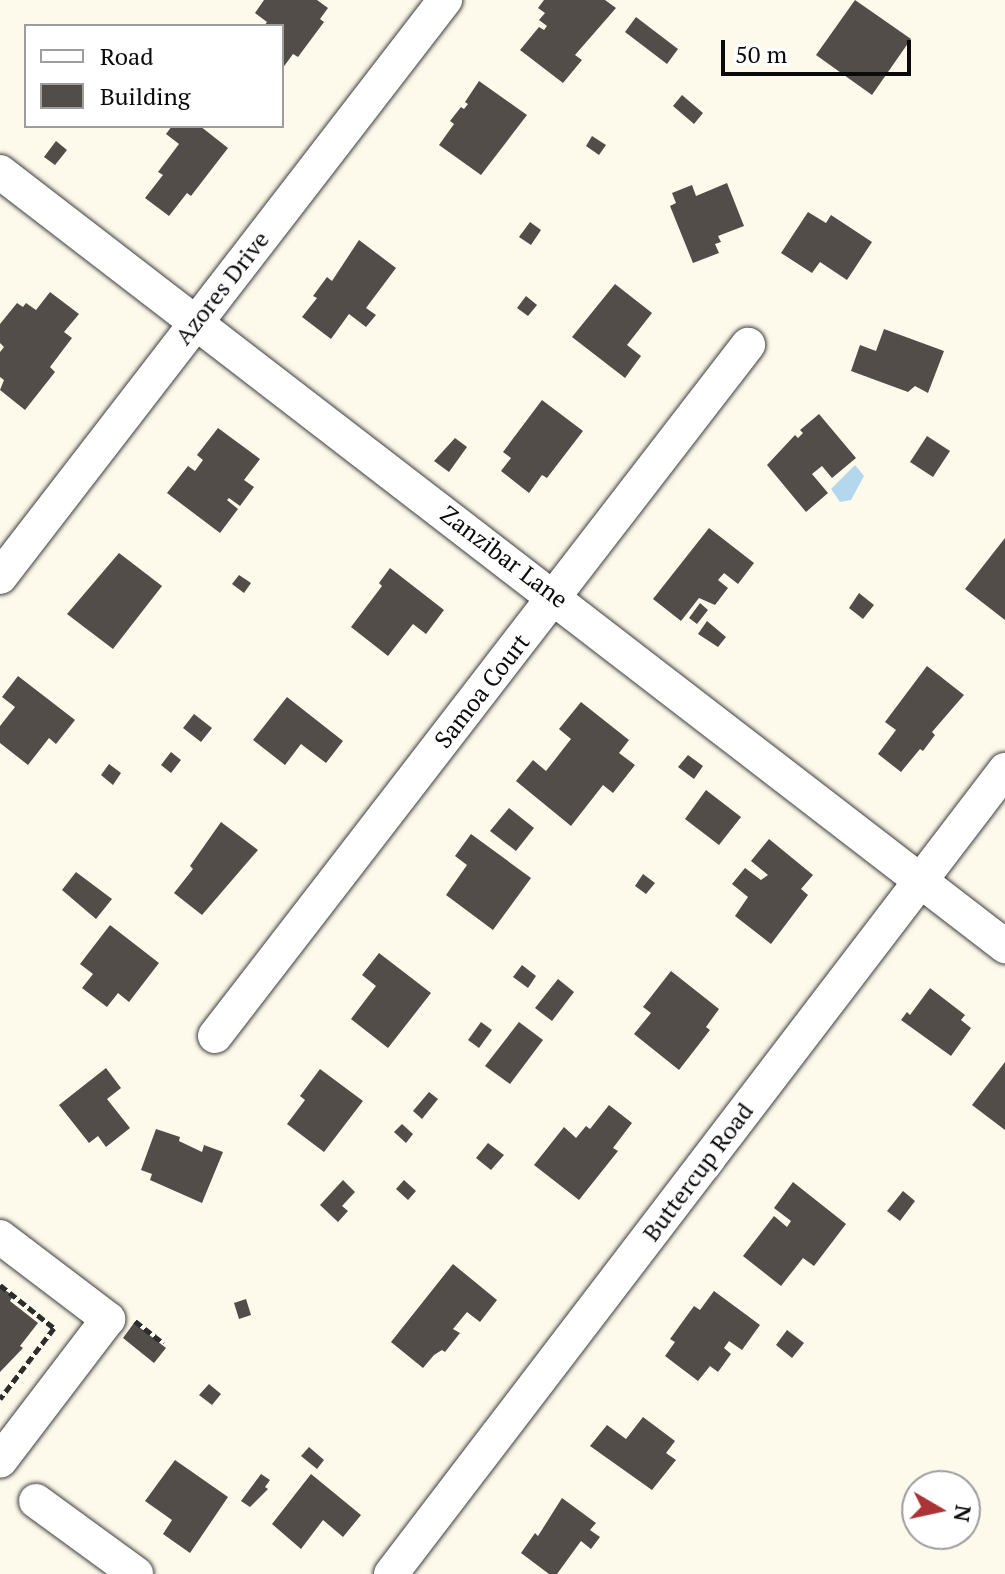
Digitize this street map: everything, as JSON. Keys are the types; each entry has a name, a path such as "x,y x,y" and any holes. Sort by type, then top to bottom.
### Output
{"street":[{"name":"Azores Drive","path":"0,577 445,0"},
{"name":"Zanzibar Lane","path":"0,172 556,597 1005,946"},
{"name":"Samoa Court","path":"215,1036 748,345"},
{"name":"Buttercup Road","path":"391,1574 1005,770"},
{"path":"0,1237 108,1319 0,1461"},
{"path":"36,1501 136,1574"}],"path":[{"path":"0,1285 54,1328 0,1399"},
{"path":"127,1315 163,1343"}],"water":[{"path":"855,465 864,476 851,500 840,502 831,489"}],"building":[{"path":"264,0 317,0 328,8 320,19 324,22 298,57 293,54 284,66 284,24 266,24 267,22 255,13"},
{"path":"544,0 605,0 616,8 575,55 582,60 563,83 520,50 539,27 544,30 547,26 539,20 545,13 538,8"},
{"path":"855,0 911,39 872,95 816,55"},
{"path":"636,17 678,49 667,64 625,32"},
{"path":"479,81 527,115 481,175 439,145 454,124 450,121 461,107 464,109 468,104 465,102"},
{"path":"682,95 703,113 694,124 673,106"},
{"path":"170,128 203,128 228,148 191,196 187,193 169,216 145,198 163,175 158,172 179,144 166,134"},
{"path":"592,136 606,145 599,155 586,146"},
{"path":"56,141 67,150 55,165 44,157"},
{"path":"727,183 744,226 718,236 721,242 715,244 719,253 693,263 670,206 676,203 672,193 692,185 696,196"},
{"path":"808,212 826,223 831,215 872,242 847,280 820,262 812,273 781,253"},
{"path":"530,222 541,230 531,245 519,237"},
{"path":"359,240 396,268 366,308 376,315 366,327 349,314 331,339 302,317 317,298 313,296 327,277 332,281"},
{"path":"615,284 652,313 627,345 641,356 625,378 572,337"},
{"path":"50,292 79,314 64,332 72,338 50,367 55,372 25,410 0,390 4,380 0,377 0,352 4,347 0,343 0,324 17,303 23,307 26,303 36,310"},
{"path":"526,296 537,305 528,316 517,308"},
{"path":"884,329 944,351 928,393 915,386 908,392 851,371 860,345 876,351"},
{"path":"542,400 583,431 547,478 542,475 529,493 501,471 511,458 503,452"},
{"path":"819,414 856,458 832,478 822,466 812,474 828,493 806,512 767,465 795,435 798,438 803,433 800,430"},
{"path":"218,428 260,459 244,480 254,487 240,506 229,498 227,500 238,509 220,533 167,493 188,466 195,471 203,460 197,455"},
{"path":"927,436 950,451 933,477 910,462"},
{"path":"455,438 467,447 449,472 434,461"},
{"path":"709,528 754,563 738,584 724,573 718,580 728,588 715,605 699,598 681,621 653,599"},
{"path":"1005,538 1005,620 965,589"},
{"path":"119,553 162,586 113,649 67,614"},
{"path":"390,568 444,610 426,634 413,624 388,656 351,627 382,586 379,583"},
{"path":"239,575 251,583 244,593 232,584"},
{"path":"859,593 874,605 863,619 849,608"},
{"path":"700,603 708,610 697,624 689,618"},
{"path":"707,621 726,637 718,647 698,634"},
{"path":"927,666 964,695 932,732 935,735 923,751 920,749 901,772 878,754 896,730 885,722"},
{"path":"18,676 75,720 56,744 49,738 28,765 0,743 0,726 15,707 2,697"},
{"path":"287,697 343,741 326,763 301,744 285,765 253,740"},
{"path":"581,702 629,740 619,753 635,765 613,793 603,785 571,826 516,781 533,760 546,771 571,739 559,729"},
{"path":"194,714 212,728 201,742 183,728"},
{"path":"171,752 181,760 171,773 161,765"},
{"path":"688,755 703,766 694,779 678,767"},
{"path":"109,764 121,773 113,785 101,775"},
{"path":"706,790 741,817 719,845 685,819"},
{"path":"509,808 534,828 516,851 490,831"},
{"path":"221,822 258,850 202,915 174,893 193,869 190,866"},
{"path":"471,834 531,878 493,930 446,895 467,865 455,856"},
{"path":"769,839 813,875 801,889 808,895 771,944 735,916 748,897 732,884 745,868 761,880 768,875 751,861"},
{"path":"76,872 112,899 96,919 62,890"},
{"path":"643,874 655,883 646,894 635,886"},
{"path":"110,925 159,963 129,1002 118,993 107,1007 82,988 93,974 80,964"},
{"path":"379,953 431,993 388,1048 351,1019 376,986 362,975"},
{"path":"522,965 536,976 528,988 513,977"},
{"path":"671,971 719,1009 706,1027 710,1030 679,1070 634,1034 651,1013 643,1007"},
{"path":"558,979 574,992 552,1021 535,1008"},
{"path":"930,988 965,1015 961,1020 971,1028 951,1056 901,1020 907,1012 910,1015"},
{"path":"481,1022 492,1030 479,1048 468,1040"},
{"path":"519,1022 543,1040 510,1084 485,1066"},
{"path":"1005,1062 1005,1130 972,1105"},
{"path":"106,1068 121,1088 107,1099 130,1128 106,1147 98,1136 89,1143 59,1105"},
{"path":"320,1069 363,1101 324,1152 287,1124 305,1100 300,1096"},
{"path":"429,1092 438,1099 422,1119 413,1111"},
{"path":"609,1105 632,1123 613,1148 618,1151 579,1200 534,1165 564,1127 576,1138 586,1126 590,1129"},
{"path":"402,1124 413,1134 406,1143 394,1132"},
{"path":"156,1129 180,1137 179,1141 202,1152 204,1145 223,1152 202,1203 150,1180 152,1174 141,1170"},
{"path":"488,1143 504,1155 491,1170 476,1158"},
{"path":"343,1180 355,1192 342,1206 348,1211 338,1222 320,1205"},
{"path":"404,1180 416,1191 408,1200 396,1189"},
{"path":"793,1182 846,1224 814,1266 803,1258 781,1286 743,1256 774,1216 787,1227 791,1221 774,1208"},
{"path":"903,1191 915,1201 900,1221 887,1211"},
{"path":"453,1264 497,1300 480,1322 467,1312 453,1329 460,1333 445,1352 442,1350 434,1355 423,1368 391,1342"},
{"path":"0,1286 13,1296 10,1301 38,1323 20,1346 23,1348 0,1372"},
{"path":"714,1291 760,1325 742,1350 729,1341 724,1348 731,1354 718,1372 710,1366 698,1381 665,1356 675,1342 670,1339 694,1306 700,1310"},
{"path":"246,1299 251,1315 239,1319 234,1303"},
{"path":"134,1323 166,1348 154,1363 123,1338"},
{"path":"787,1330 804,1343 792,1358 776,1345"},
{"path":"209,1384 221,1394 212,1405 199,1395"},
{"path":"643,1417 675,1441 666,1453 676,1460 652,1490 590,1446 607,1425 626,1439"},
{"path":"309,1447 324,1460 317,1469 301,1456"},
{"path":"175,1460 228,1497 190,1553 163,1534 172,1520 145,1501"},
{"path":"261,1474 270,1480 265,1487 268,1489 250,1507 241,1501"},
{"path":"311,1474 361,1515 343,1537 323,1520 301,1549 272,1524"},
{"path":"562,1498 596,1523 590,1530 600,1537 591,1549 581,1541 557,1574 549,1574 521,1553 535,1533 538,1536"}]}
